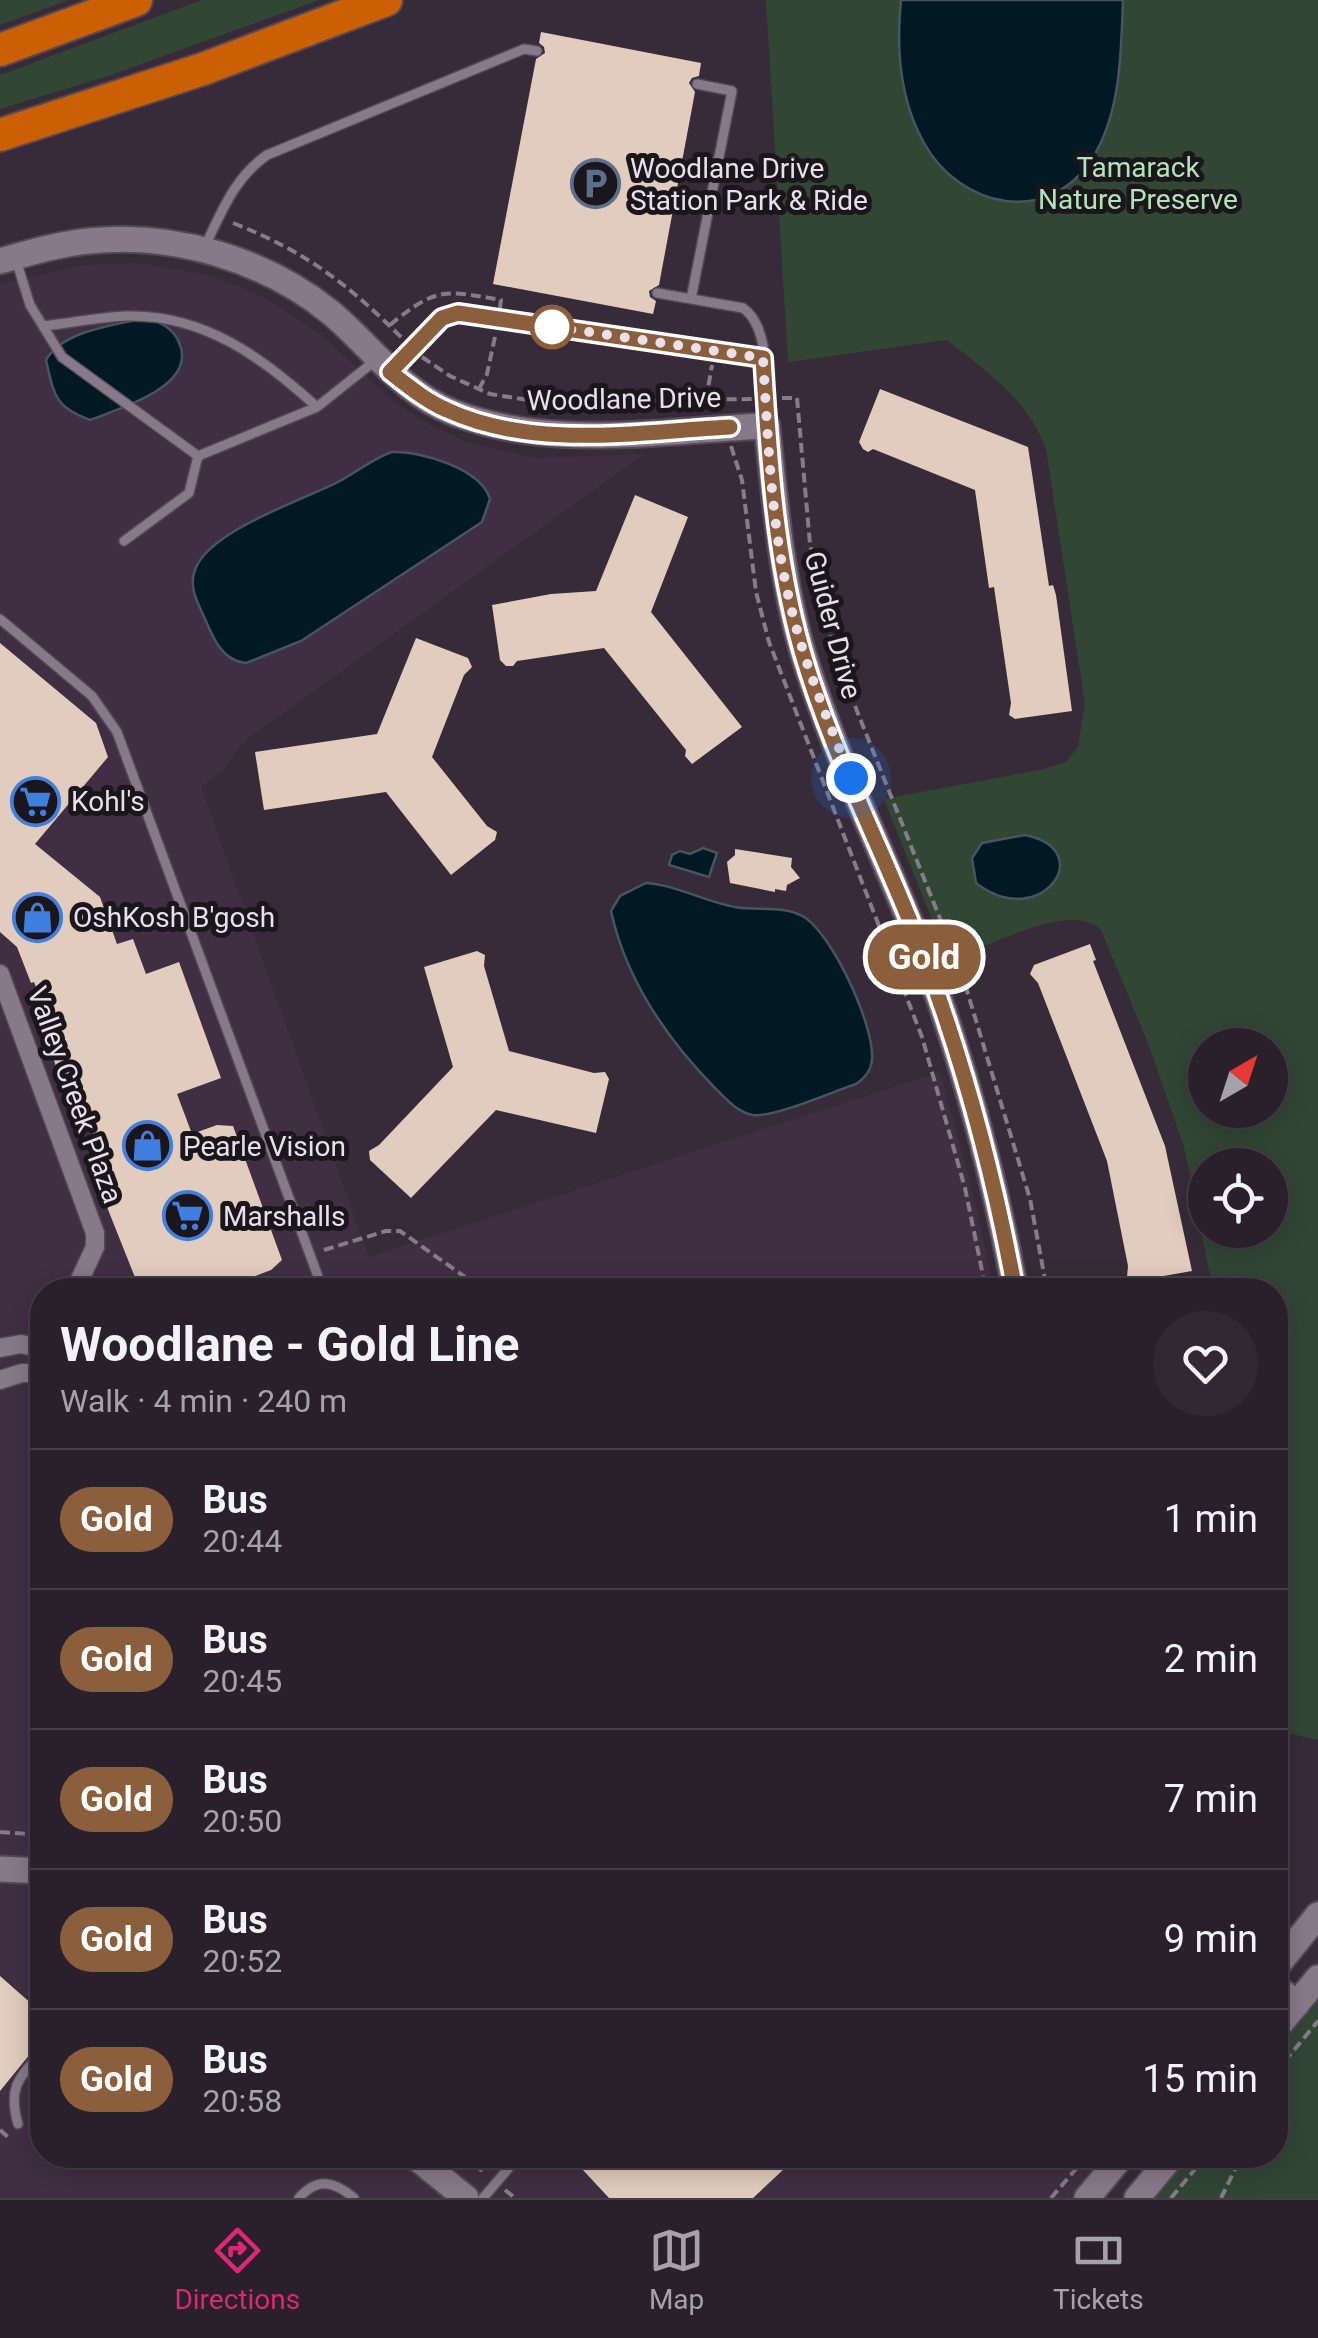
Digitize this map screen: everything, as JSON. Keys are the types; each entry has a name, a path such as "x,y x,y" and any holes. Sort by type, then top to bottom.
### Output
{"highway":[{"path":"0,50 136,0"},
{"path":"0,135 186,74 386,0"}],"street":[{"name":"Woodlane Drive","path":"8,259 89,241 136,240 229,257 295,288 330,312 384,365 446,410 520,432 559,436 767,426"},
{"name":"Guider Drive","path":"767,426 781,558 803,653 955,1044 992,1175 1013,1278"},
{"name":"Valley Creek Plaza","path":"0,974 96,1233 80,1278"},
{"path":"0,1348 30,1346"},
{"path":"0,1380 30,1373"},
{"path":"0,1869 30,1870"},
{"path":"1288,1946 1318,1915"},
{"path":"1288,1963 1317,1979 1288,2015"},
{"path":"1288,1997 1297,2004"},
{"path":"429,2168 466,2198"},
{"path":"1088,2198 1112,2168"},
{"path":"1138,2198 1162,2168"}],"lane":[{"path":"202,250 247,170 268,155 524,49 537,51"},
{"path":"691,299 732,91 697,84"},
{"path":"8,259 62,357 198,456"},
{"path":"657,293 743,308 753,315 760,325 767,426"},
{"path":"198,456 317,407 412,348 449,314 763,358"},
{"path":"43,326 129,316 177,322 230,340 272,366 317,407"},
{"path":"124,540 190,493 198,456"},
{"path":"0,619 92,696 118,732 319,1278"},
{"path":"18,2124 13,2094 30,2066"},
{"path":"483,2198 509,2168"},
{"path":"299,2198 309,2187 321,2183 336,2185 354,2198"}],"path":[{"path":"219,218 256,232 327,270 368,302 412,348 450,376 479,389 541,402 797,398 810,544 825,620 857,712 961,972 1030,1199 1045,1278"},
{"path":"390,326 420,300 444,291 501,300"},
{"path":"479,389 488,374 500,319"},
{"path":"706,400 714,351"},
{"path":"732,456 742,480 756,592 769,642 922,1037 965,1188 984,1278"},
{"path":"310,1255 394,1230 411,1236 465,1277"},
{"path":"0,1832 30,1834"},
{"path":"1288,2057 1318,2021"},
{"path":"0,2130 8,2136"},
{"path":"1050,2198 1077,2168"},
{"path":"1171,2198 1196,2168"},
{"path":"1220,2198 1235,2168"}],"shaded area":[{"path":"139,263 210,275 267,299 320,334 397,404 469,443 536,458 644,454 250,737 225,769 201,787 369,1257 940,1072 991,1278 30,1278 30,2168 1097,2168 1070,2198 0,2198 0,284 83,265"}],"green space":[{"path":"0,0 69,0 0,25"},
{"path":"202,0 319,0 108,76 0,109 0,75"},
{"name":"Tamarack Nature Preserve","path":"766,0 1318,0 1318,1740 1288,1733 1288,1278 1211,1278 1204,1248 1288,1248 1288,1148 1188,1148 1188,1167 1148,1043 1101,930 1088,922 1053,922 962,954 956,953 942,919 939,921 953,956 940,940 884,799 1040,770 1066,762 1078,747 1085,704 1046,449 1017,400 947,340 788,362"},
{"path":"1318,1997 1318,2198 1154,2198 1178,2168 1288,2168 1288,2034"}],"water":[{"path":"901,0 1123,0 1118,81 1109,121 1093,157 1075,179 1053,194 1030,201 1006,201 959,183 940,165 924,143 905,92 899,37"},
{"path":"147,318 168,328 179,342 181,362 175,375 150,395 90,420 62,404 46,360 54,350 91,330"},
{"path":"392,452 434,459 475,479 490,499 482,522 301,641 246,663 225,654 212,635 194,590 193,577 203,556 237,530"},
{"path":"1025,835 1047,843 1058,856 1059,870 1053,883 1039,894 1021,899 1000,896 976,883 972,858 982,843"},
{"path":"703,848 717,853 709,877 669,865 672,855 680,851 690,854"},
{"path":"646,883 735,907 788,911 804,917 827,942 859,1004 871,1045 872,1060 865,1077 856,1084 762,1115 747,1113 728,1101 665,1029 627,961 611,911 620,896"}],"building":[{"name":"Woodlane Drive Station Park & Ride","path":"541,32 701,63 699,76 689,83 695,92 659,285 649,291 656,301 653,314 493,284 536,59 545,53 539,43"},
{"path":"880,389 1028,447 1049,586 1053,585 1056,595 1072,711 1015,719 1009,715 1011,703 994,587 989,588 975,490 873,449 863,449 859,442"},
{"path":"635,495 688,517 651,612 742,727 692,764 685,756 686,750 604,648 517,661 513,666 500,660 492,605 551,594 596,591"},
{"path":"416,638 468,658 472,667 464,675 432,757 487,826 497,832 495,840 451,875 386,792 264,810 255,752 377,734"},
{"path":"0,643 96,723 108,757 35,844 100,897 117,944 133,939 146,974 179,962 221,1078 177,1094 192,1134 217,1125 233,1126 282,1260 271,1270 250,1278 135,1278 107,1207 104,1193 112,1190 83,1106 73,1087 66,1090 61,1082 45,1032 52,1029 34,982 31,983 17,947 0,932"},
{"path":"735,849 792,858 791,867 800,878 787,885 786,891 775,892 730,883 727,862 735,855"},
{"path":"1090,944 1096,960 1093,961 1165,1146 1192,1271 1152,1278 1127,1277 1107,1161 1038,983 1030,974 1034,965"},
{"path":"477,951 485,955 484,966 509,1051 594,1073 605,1072 609,1079 596,1133 496,1110 411,1198 370,1160 369,1151 453,1067 424,967"},
{"path":"0,1976 30,2002 30,2054 0,2091"},
{"path":"581,2168 785,2168 753,2198 609,2198"}],"bus line":[{"name":"Gold","path":"730,427 559,436 520,432 446,410 390,372 442,318 458,313 763,358 781,558 803,653 955,1044 992,1175 1013,1278"}],"place":[{"name":"Woodlane Drive Station Park & Ride","path":"595,184"},
{"name":"Kohl's","path":"36,801"},
{"name":"OshKosh B'gosh","path":"38,917"},
{"name":"Pearle Vision","path":"148,1146"},
{"name":"Marshalls","path":"188,1216"}],"route":[{"path":"552,327 535,324 763,358 781,558 790,602 818,697 851,778"}]}
